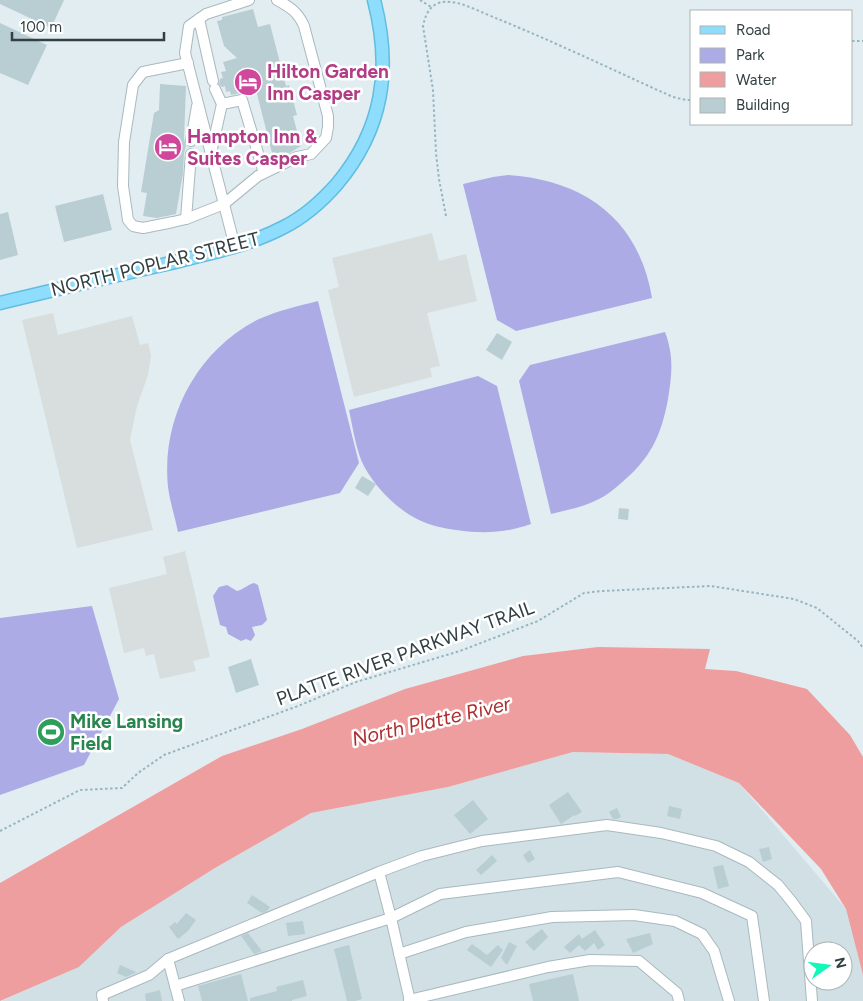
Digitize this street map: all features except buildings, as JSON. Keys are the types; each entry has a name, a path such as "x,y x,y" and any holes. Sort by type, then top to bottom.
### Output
{"main road":[{"name":"NORTH POPLAR STREET","path":"0,303 247,244 286,226 326,197 346,173 364,144 374,122 379,102 383,78 383,56 381,32 374,0"}],"street":[{"path":"235,247 185,53 189,26 206,14 249,0"},
{"path":"188,63 144,72 133,85 124,142 123,186 128,220 133,226 142,228 186,219 224,204 258,176 297,158 311,154 326,138 328,116 304,26 296,12 277,0"},
{"path":"199,19 214,85 222,104 211,155"},
{"path":"222,104 242,100 264,173"},
{"path":"191,141 198,102"},
{"path":"186,219 190,154"},
{"path":"102,998 150,975 168,959 422,856 482,841 607,826 661,833 716,846 750,862 778,884 806,921 812,1001"},
{"path":"379,872 409,1000 548,967 590,960 640,961 677,993 680,1001"},
{"path":"175,986 391,918 440,894 618,872 702,893 752,916 764,1001"},
{"path":"399,954 466,932 552,917 634,915 675,922 702,934 714,951 729,1001"},
{"path":"168,959 179,1001"}],"path":[{"path":"420,0 431,7"},
{"path":"446,216 439,179 433,90 423,26 425,17 431,7 441,2 463,5 673,97 690,100"},
{"name":"PLATTE RIVER PARKWAY TRAIL","path":"0,831 80,790 122,788 164,755 298,706 356,682 460,651 538,621 584,593 602,590 711,586 794,599 817,608 858,641 863,648"}],"shaded area":[{"path":"432,233 439,261 466,254 477,301 427,313 440,366 430,368 432,377 354,397 328,290 339,287 332,258"},
{"path":"53,313 58,335 132,316 140,345 148,343 151,356 148,375 137,406 130,440 153,530 77,548 22,320"},
{"path":"185,551 210,657 193,661 196,671 160,679 154,654 146,656 144,648 124,653 109,588 167,574 163,557"},
{"path":"573,752 668,754 739,783 846,909 863,975 863,1001 1,1001 79,967 121,927 215,868 311,813 448,787"}],"green space":[{"path":"508,175 561,185 584,196 604,209 621,226 635,247 645,271 652,298 516,331 497,320 463,184"},
{"path":"318,301 359,463 340,493 178,532 168,487 167,461 177,412 188,389 201,368 237,332 266,316"},
{"path":"665,332 671,357 669,390 662,425 647,456 630,475 602,497 581,506 551,514 519,381 530,365"},
{"path":"478,376 497,386 531,524 503,531 485,532 451,529 424,522 403,511 382,491 370,476 359,455 349,410"},
{"path":"254,583 258,585 267,620 262,625 252,627 255,635 251,641 246,639 241,641 228,634 226,627 220,625 213,596 219,587 227,585 237,591"},
{"name":"Mike Lansing Field","path":"92,606 119,699 84,765 0,795 0,618"}],"water":[{"name":"North Platte River","path":"598,647 710,649 705,669 736,671 807,689 850,735 863,757 863,975 846,909 821,869 739,783 668,754 573,752 448,787 311,813 215,868 121,927 79,967 0,1001 0,883 222,756 302,729 405,689 523,656"}],"place":[{"name":"Hilton Garden Inn Casper","path":"248,82"},
{"name":"Hampton Inn & Suites Casper","path":"168,147"},
{"name":"Mike Lansing Field","path":"51,732"}]}
